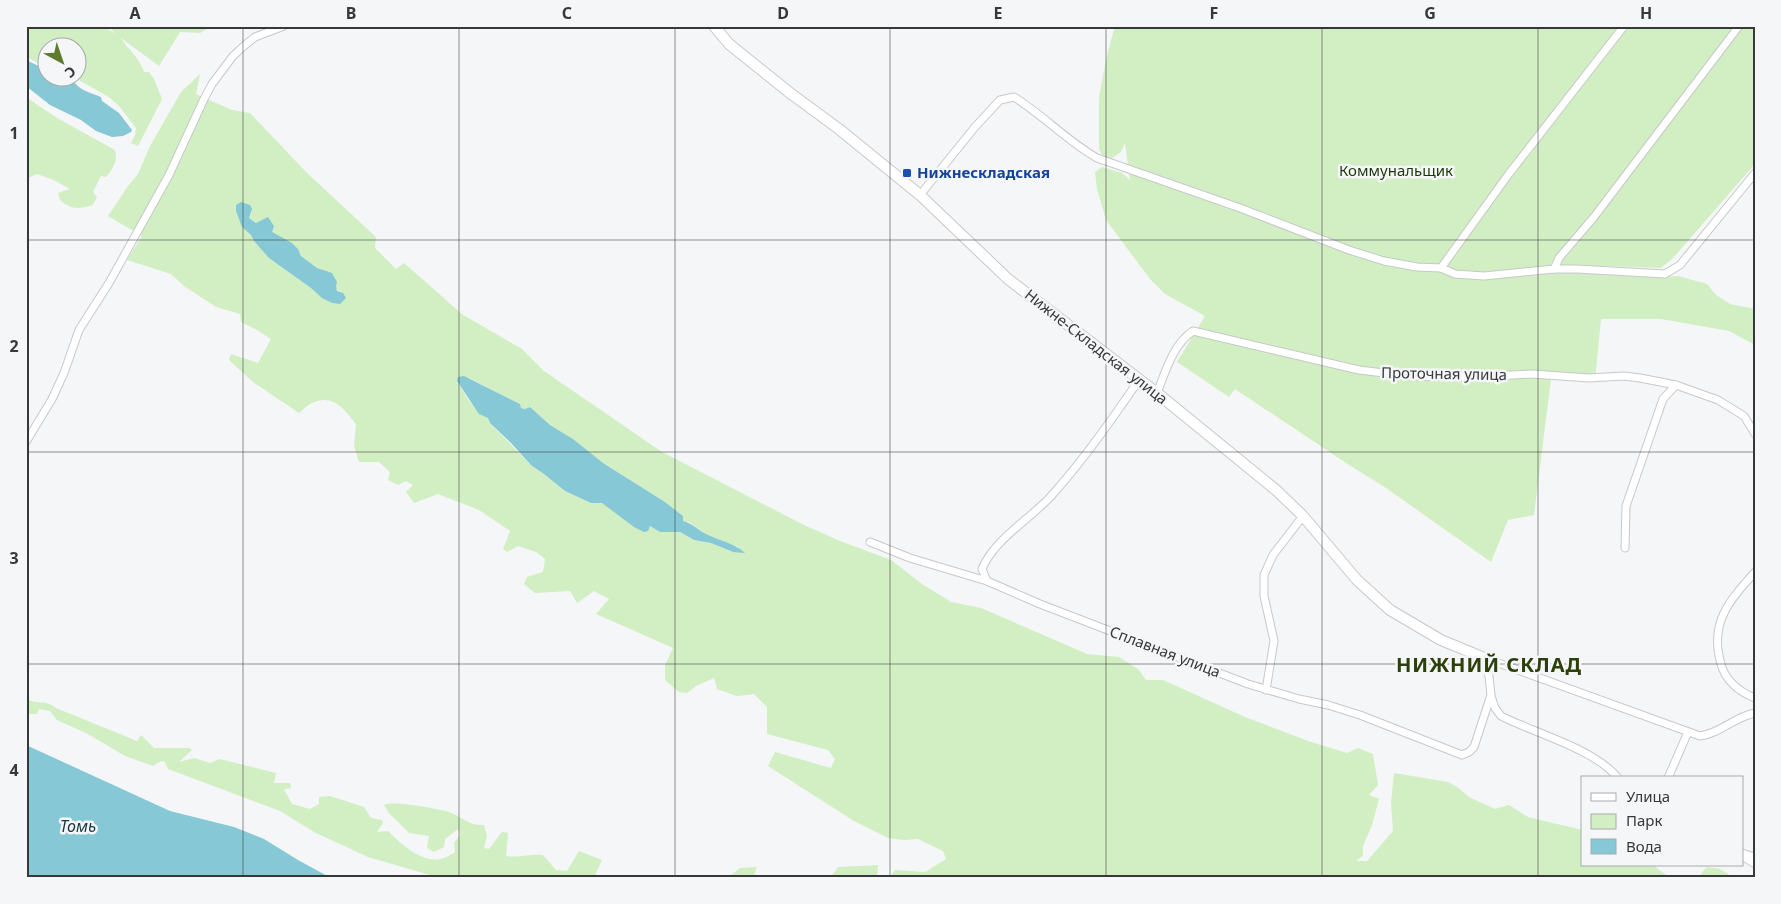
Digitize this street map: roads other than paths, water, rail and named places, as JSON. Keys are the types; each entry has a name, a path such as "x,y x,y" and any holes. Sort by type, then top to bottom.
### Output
{"street":[{"path":"26,442 52,399 80,330 109,283 169,175 212,84 233,56 245,45 255,37 284,26"},
{"name":"Нижне-Складская улица","path":"714,26 729,44 790,93 839,128 920,195 1008,279 1157,394 1276,490 1303,516 1358,580 1390,610 1441,640 1482,657"},
{"path":"1441,268 1508,174 1624,26"},
{"path":"1554,269 1559,258 1594,217 1739,26"},
{"path":"920,195 975,127 1000,100 1014,97 1084,150 1112,164 1240,208 1384,261 1417,267 1441,268 1455,274 1484,276 1554,269 1595,269 1665,274 1674,270 1686,258 1755,174"},
{"name":"Проточная улица","path":"1157,394 1167,368 1181,341 1193,331 1358,370 1386,374 1476,377 1532,374 1588,378 1624,376 1676,385 1718,400 1744,416 1755,434"},
{"path":"987,581 982,569 995,550 1037,511 1062,484 1093,446 1139,380"},
{"path":"1624,548 1626,506 1663,399 1676,385"},
{"path":"1266,690 1274,641 1264,596 1264,575 1273,555 1303,516"},
{"name":"Сплавная улица","path":"870,542 910,558 987,581 1040,604 1266,690 1360,715 1462,755 1474,747 1491,695"},
{"path":"1755,572 1733,597 1718,628 1716,640 1723,673 1729,681 1746,694 1755,698"},
{"path":"1482,657 1489,676 1491,695 1501,716 1597,760 1616,776"},
{"path":"1482,657 1700,736 1717,731 1735,720 1755,713"},
{"path":"1669,776 1688,732"},
{"path":"1744,856 1755,864"}],"water":[{"path":"26,60 38,66 38,88 80,88 101,97 102,101 119,113 132,130 123,136 112,137 96,131 81,120 50,105 26,86"},
{"path":"241,202 250,205 252,209 249,218 256,223 268,217 274,226 272,232 292,243 298,249 301,256 317,268 332,273 337,282 337,291 343,293 346,298 340,304 332,303 322,298 269,258 251,235 242,227 236,211 236,205"},
{"path":"464,376 520,404 521,408 530,407 550,425 573,439 603,463 665,502 683,516 683,521 708,535 727,542 745,553 733,552 711,543 694,540 680,532 660,532 650,526 648,531 644,532 634,527 602,503 591,503 565,491 532,466 490,423 488,418 479,414 457,381 458,377"},
{"name":"Томь","path":"26,745 170,811 234,827 264,839 331,878 26,878"}],"place":[{"name":"Нижнескладская","path":"907,173"}],"district":[{"name":"НИЖНИЙ СКЛАД","path":"1489,665"}],"park label":[{"name":"Коммунальщик","path":"1396,171"}]}
